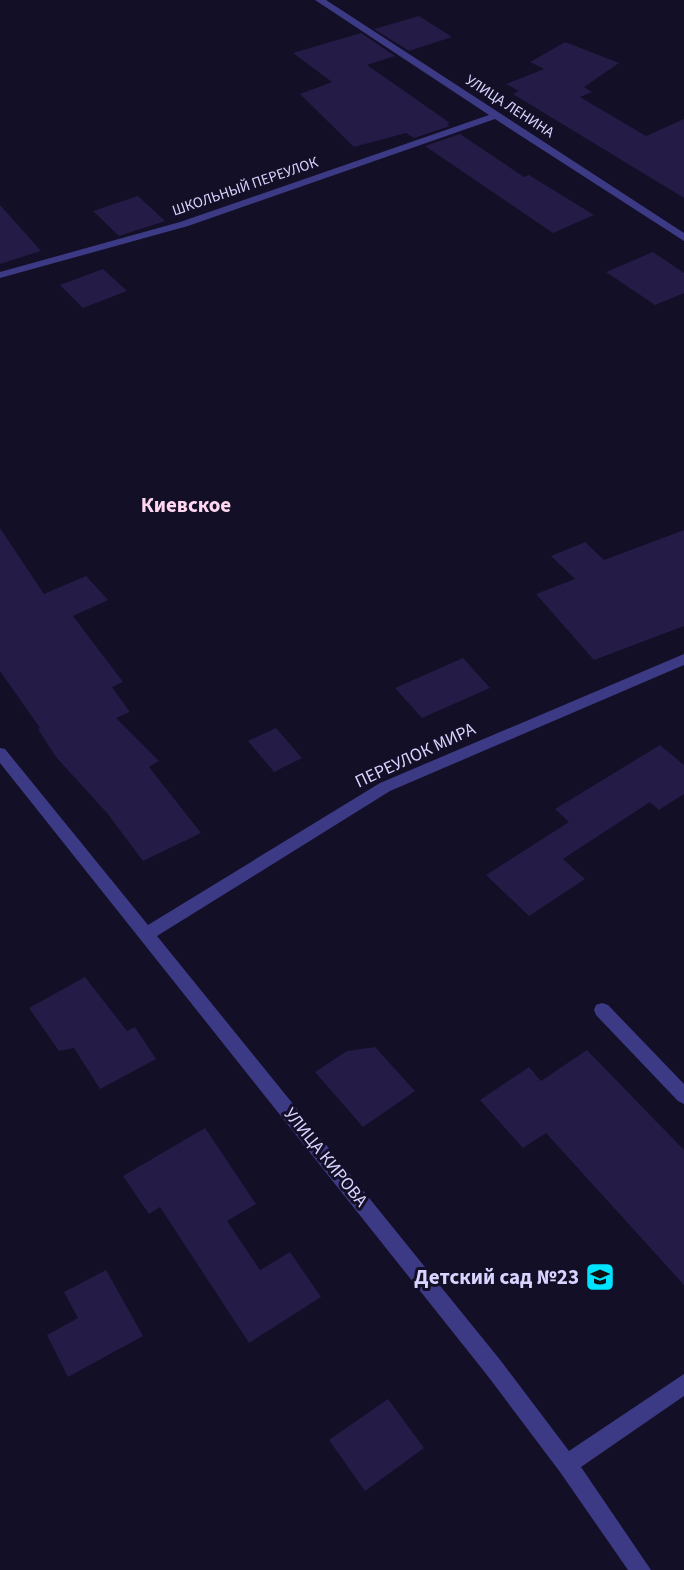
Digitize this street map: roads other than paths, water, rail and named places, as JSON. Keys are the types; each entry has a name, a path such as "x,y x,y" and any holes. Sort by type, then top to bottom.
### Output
{"street":[{"name":"УЛИЦА ЛЕНИНА","path":"320,0 684,238"},
{"name":"ШКОЛЬНЫЙ ПЕРЕУЛОК","path":"0,275 184,224 497,115"},
{"name":"ПЕРЕУЛОК МИРА","path":"147,934 385,787 684,659"},
{"name":"УЛИЦА КИРОВА","path":"0,753 494,1368 567,1465 641,1570"},
{"path":"602,1010 684,1096"},
{"path":"567,1465 684,1384"}],"place":[{"name":"Детский сад №23","path":"600,1277"}],"district":[{"name":"Киевское","path":"186,505"}]}
